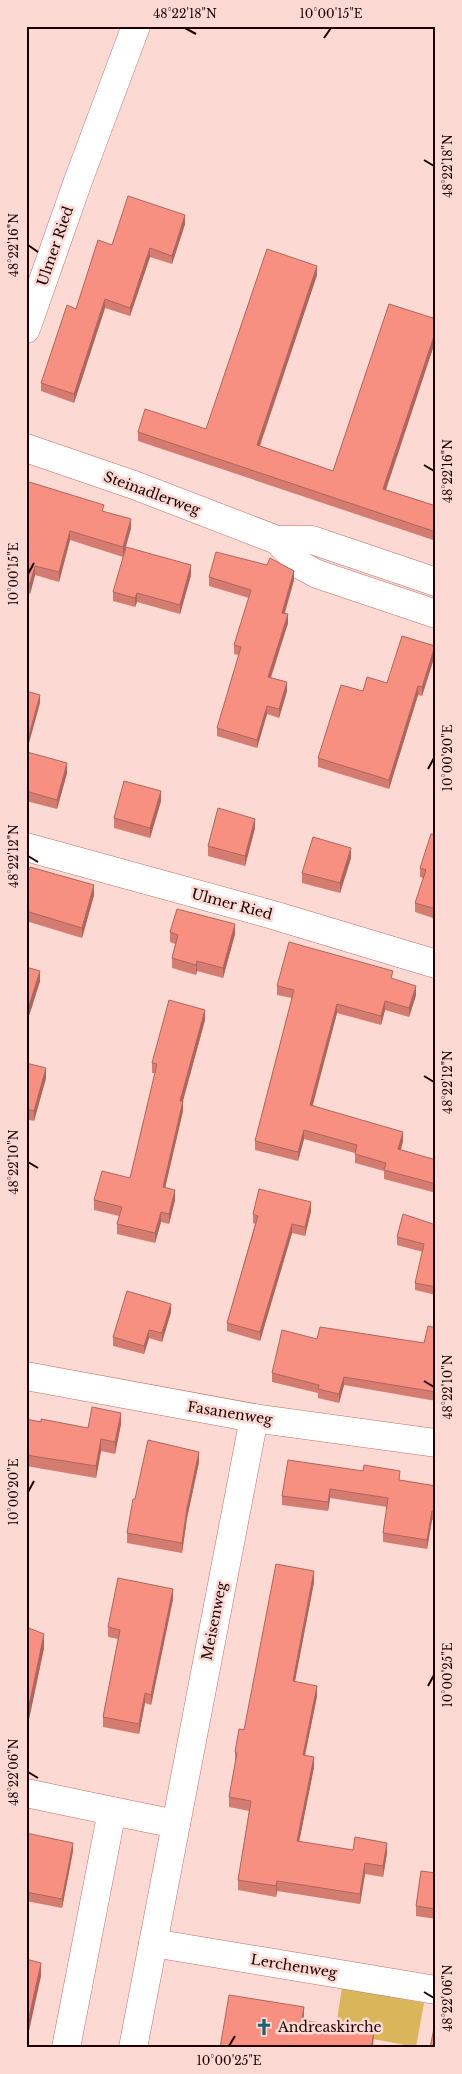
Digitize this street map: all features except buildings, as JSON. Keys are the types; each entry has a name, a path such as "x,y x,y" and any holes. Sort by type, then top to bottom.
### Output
{"street":[{"name":"Ulmer Ried","path":"26,329 85,162 136,26"},
{"name":"Steinadlerweg","path":"26,448 134,485 277,540 312,540 436,582"},
{"name":"Steinadlerweg","path":"277,540 302,566 317,574 436,614"},
{"name":"Ulmer Ried","path":"26,847 273,915 436,964"},
{"name":"Fasanenweg","path":"26,1376 254,1418 436,1444"},
{"name":"Meisenweg","path":"133,2048 239,1487 254,1418"},
{"path":"26,1793 176,1824"},
{"path":"66,2048 112,1811"},
{"name":"Lerchenweg","path":"153,1943 436,1990"}],"shaded area":[{"path":"342,1988 424,2003 416,2047 335,2032"}],"place":[{"name":"Andreaskirche","path":"264,2027"}]}
